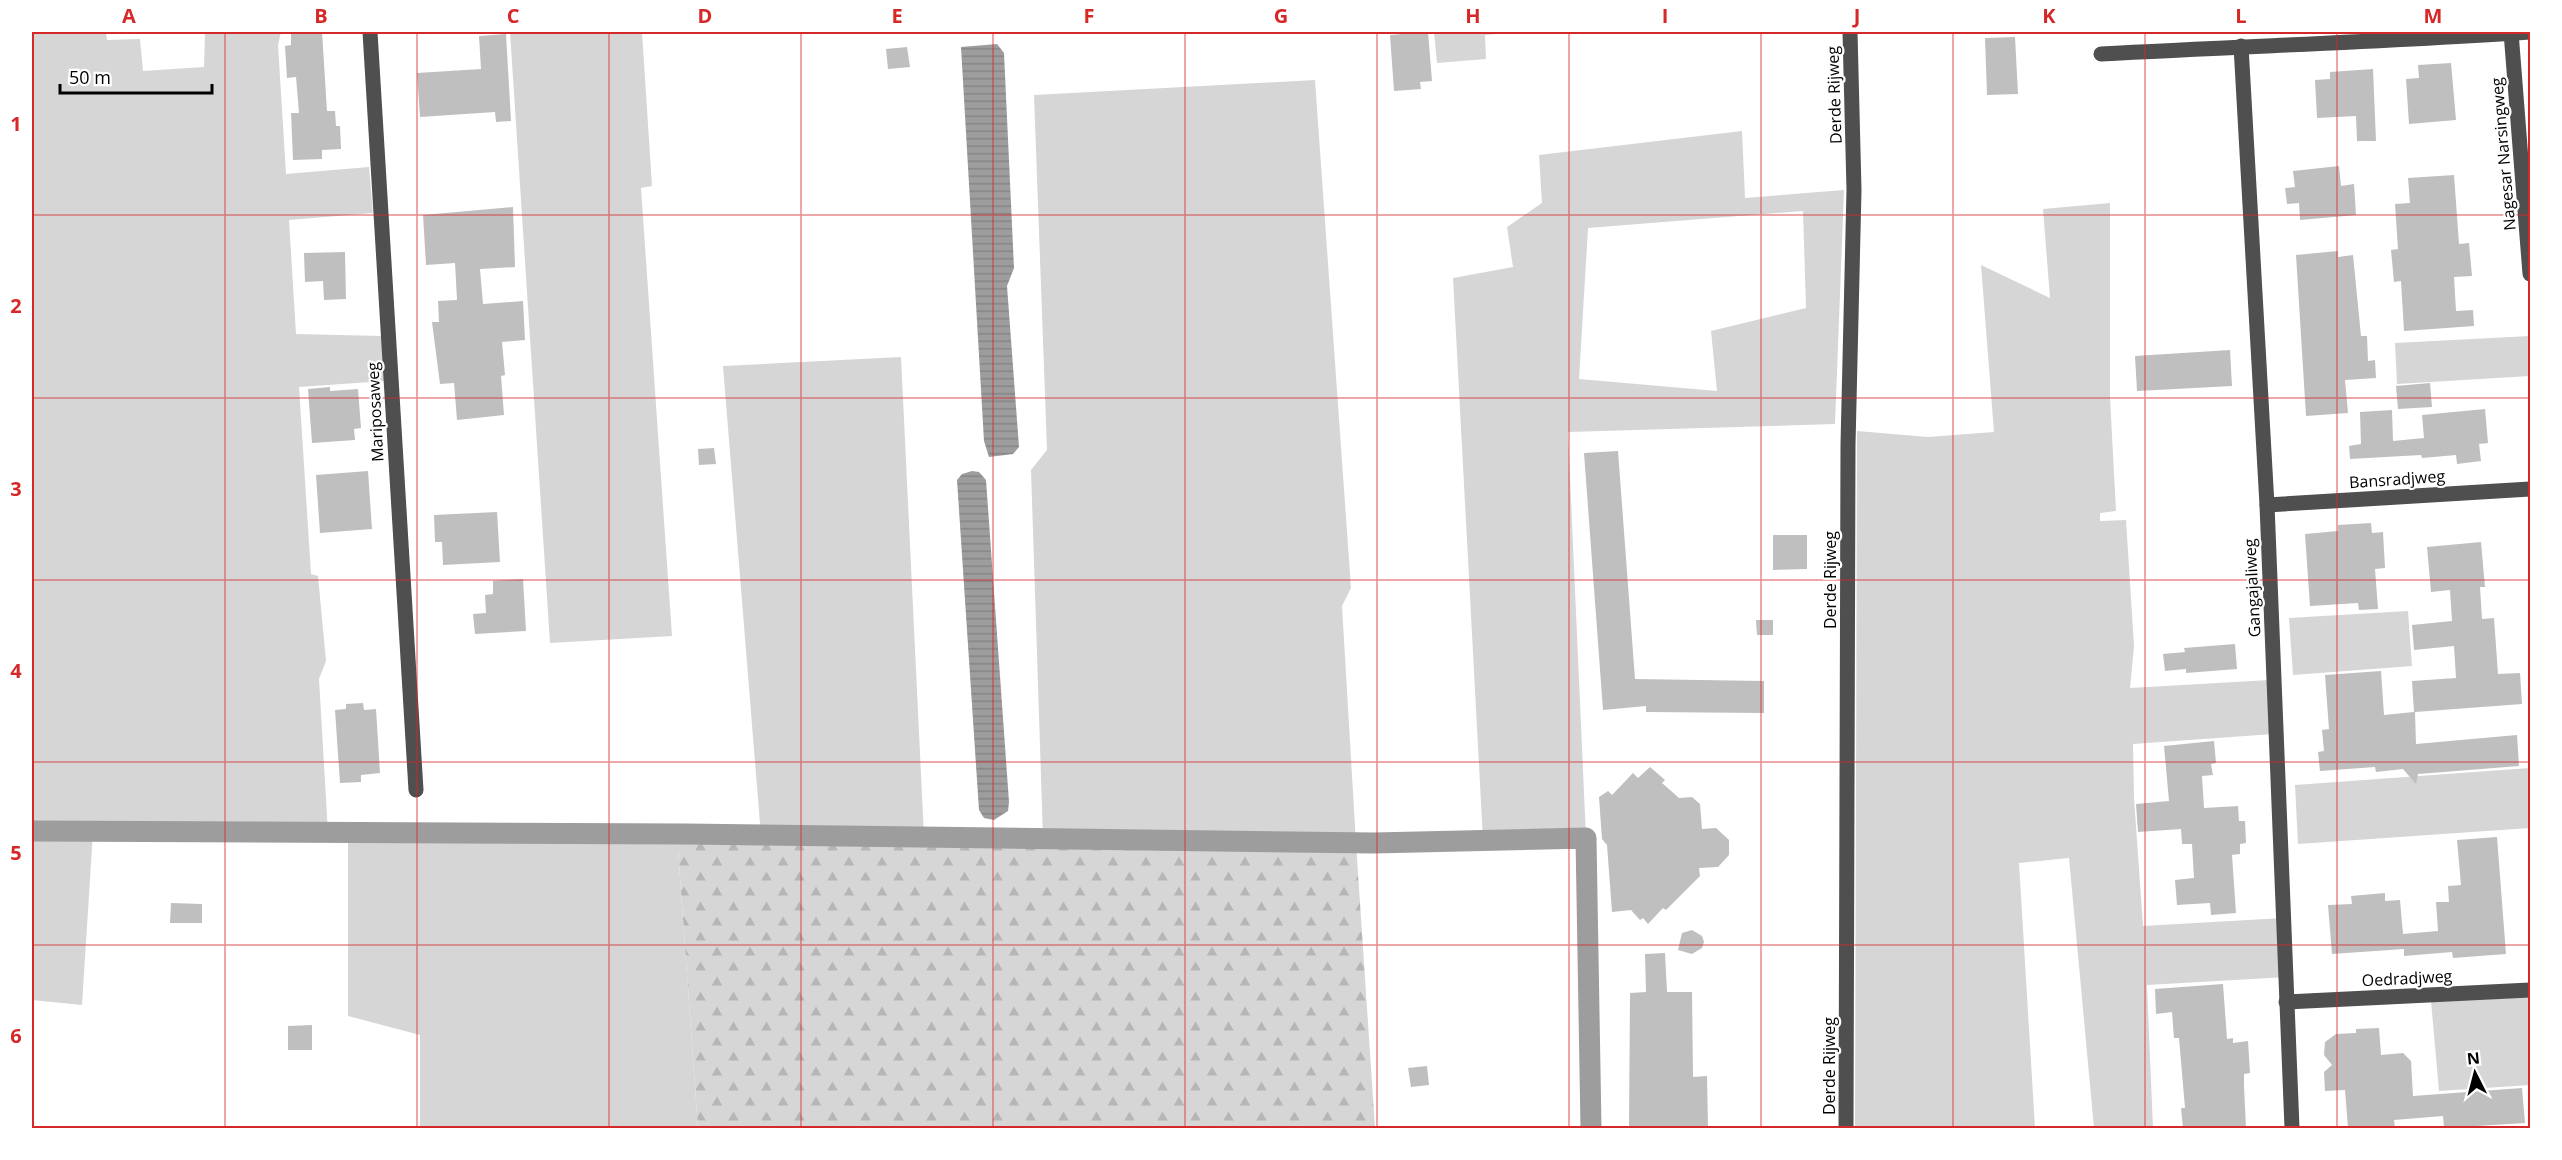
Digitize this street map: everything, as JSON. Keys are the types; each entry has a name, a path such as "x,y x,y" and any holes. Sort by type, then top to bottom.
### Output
{"street":[{"name":"Mariposaweg","path":"370,32 416,790"},
{"name":"Derde Rijweg","path":"1846,1128 1848,445 1854,190 1850,32"},
{"name":"Nagesar Narsingweg","path":"2511,32 2530,273"},
{"path":"2101,54 2241,46 2356,43 2530,32"},
{"name":"Gangajaliweg","path":"2241,46 2266,505 2292,1128"},
{"name":"Bansradjweg","path":"2266,505 2530,489"},
{"name":"Oedradjweg","path":"2286,1002 2530,990"}],"green space":[{"path":"32,32 106,32 107,40 140,39 143,71 204,67 205,32 281,32 278,45 286,174 369,167 373,213 289,220 296,334 382,336 385,381 299,387 311,574 318,576 326,661 319,679 328,833 93,832 82,1005 32,1000"},
{"path":"510,32 642,32 652,186 641,188 672,636 550,643"},
{"path":"1434,32 1521,32 1485,35 1486,59 1437,63"},
{"path":"1315,80 1351,588 1342,606 1356,843 1043,838 1031,470 1047,450 1034,95"},
{"path":"1742,131 1745,198 1844,190 1835,424 1568,432 1586,838 1483,840 1453,278 1513,267 1507,227 1542,203 1539,155","holes":["1803,211 1806,308 1711,331 1717,391 1579,379 1588,228"]},
{"path":"2110,203 2110,398 2116,511 2100,513 2100,521 2126,520 2134,646 2130,688 2270,680 2273,734 2133,744 2134,798 2143,926 2283,918 2287,977 2147,985 2153,1128 2094,1128 2069,858 2019,863 2035,1128 1855,1128 1857,431 1928,437 1994,432 1981,265 2050,298 2043,209"},
{"path":"2530,336 2530,376 2397,384 2395,343"},
{"path":"901,357 924,837 761,836 723,366"},
{"path":"2408,611 2412,666 2293,675 2289,618"},
{"path":"2530,768 2530,828 2298,844 2295,785"},
{"path":"348,833 677,835 698,1128 420,1128 420,1035 348,1016"},
{"path":"677,835 1356,843 1375,1128 698,1128"},
{"path":"2530,995 2530,1085 2439,1091 2431,1001"}],"shaded area":[{"path":"997,44 1004,53 1014,268 1007,286 1019,447 1013,454 989,457 984,441 961,47"},
{"path":"972,471 979,472 986,480 1009,802 1008,811 994,820 984,818 979,810 957,480 962,474"}],"building":[{"path":"291,32 322,32 327,111 335,111 336,126 340,126 341,149 322,150 322,159 293,160 291,113 299,113 296,77 287,78 285,46 291,45"},
{"path":"1428,32 1432,81 1420,82 1421,89 1394,91 1390,35"},
{"path":"506,34 511,121 496,122 495,112 420,117 417,73 481,69 479,36"},
{"path":"2015,37 2018,94 1987,95 1985,38"},
{"path":"907,47 910,67 888,69 886,49"},
{"path":"2451,63 2456,120 2409,124 2406,79 2419,78 2418,65"},
{"path":"2373,69 2376,141 2357,141 2356,116 2317,118 2315,80 2330,79 2330,72"},
{"path":"2339,166 2341,186 2354,184 2356,215 2300,220 2299,203 2287,204 2285,188 2295,187 2293,171"},
{"path":"2454,175 2459,244 2469,243 2472,276 2454,277 2456,311 2473,310 2474,326 2404,331 2401,281 2394,282 2391,250 2398,249 2395,204 2410,203 2408,178"},
{"path":"513,207 515,267 480,269 483,304 523,301 525,340 502,342 505,375 501,376 504,415 457,420 454,383 440,384 432,322 439,322 438,301 457,300 455,263 426,265 423,215"},
{"path":"2338,251 2338,257 2353,255 2361,336 2367,336 2368,361 2375,360 2376,378 2345,380 2348,413 2306,416 2296,255"},
{"path":"345,252 346,299 324,300 323,281 305,282 304,253"},
{"path":"2230,350 2232,386 2137,391 2135,356"},
{"path":"2430,383 2432,407 2398,409 2396,386"},
{"path":"330,387 330,391 358,389 361,428 354,429 355,440 312,443 308,389"},
{"path":"2485,409 2488,443 2479,444 2481,461 2457,464 2456,455 2350,459 2349,446 2361,444 2360,412 2392,410 2393,441 2424,438 2422,415"},
{"path":"714,448 716,464 699,465 698,449"},
{"path":"1618,451 1635,679 1764,681 1764,713 1646,712 1646,706 1603,710 1584,453"},
{"path":"368,471 372,529 320,533 316,475"},
{"path":"497,512 500,562 443,565 442,542 435,542 434,515"},
{"path":"2371,523 2372,533 2383,532 2385,568 2375,569 2378,609 2359,610 2358,603 2310,606 2305,534 2338,531 2338,525"},
{"path":"1773,535 1807,535 1807,569 1773,570"},
{"path":"2481,542 2485,587 2480,587 2482,619 2494,618 2498,674 2520,673 2522,704 2415,712 2416,744 2517,735 2519,766 2418,774 2416,784 2403,769 2376,772 2375,767 2320,771 2318,752 2324,751 2322,730 2329,729 2325,675 2381,671 2384,715 2414,712 2412,681 2456,678 2454,646 2414,650 2412,625 2452,621 2450,590 2431,592 2427,547"},
{"path":"523,579 526,631 475,634 473,614 486,613 485,595 493,594 493,581"},
{"path":"1756,620 1773,620 1773,635 1757,635"},
{"path":"2235,644 2237,669 2186,673 2186,669 2165,671 2163,654 2185,652 2184,648"},
{"path":"363,703 364,710 376,709 380,773 361,775 361,782 340,783 335,710 346,709 346,704"},
{"path":"2214,741 2216,763 2211,764 2213,775 2202,776 2204,808 2238,806 2239,821 2245,821 2246,843 2240,844 2240,854 2232,855 2236,913 2211,915 2210,903 2177,905 2175,880 2194,878 2192,844 2182,844 2181,829 2138,832 2136,804 2169,801 2164,746"},
{"path":"1650,767 1665,780 1662,783 1679,798 1692,797 1700,804 1702,829 1716,828 1729,840 1729,855 1718,867 1699,868 1700,876 1666,910 1663,908 1648,924 1643,918 1640,920 1631,910 1612,912 1607,845 1602,839 1599,797 1608,791 1612,795 1633,773 1638,778"},
{"path":"2497,837 2506,954 2453,958 2452,952 2404,956 2404,949 2332,954 2328,905 2352,904 2351,896 2385,893 2385,901 2400,900 2403,934 2438,931 2436,902 2449,902 2448,886 2461,885 2457,840"},
{"path":"171,903 202,904 202,923 170,923"},
{"path":"1692,930 1702,936 1704,942 1702,948 1692,954 1678,950 1682,933"},
{"path":"1665,953 1667,992 1692,992 1693,1077 1707,1076 1708,1128 1629,1128 1630,993 1646,992 1645,954"},
{"path":"2223,984 2227,1039 2233,1038 2233,1043 2248,1041 2250,1073 2244,1074 2246,1128 2183,1128 2181,1108 2185,1108 2179,1038 2174,1038 2172,1012 2156,1014 2155,989"},
{"path":"312,1025 312,1050 288,1050 288,1026"},
{"path":"2379,1028 2381,1055 2403,1053 2411,1061 2413,1096 2522,1088 2525,1123 2444,1128 2443,1116 2394,1120 2395,1128 2348,1128 2345,1090 2325,1091 2324,1072 2332,1065 2324,1055 2325,1042 2336,1034 2356,1033 2356,1029"},
{"path":"1427,1066 1429,1085 1411,1087 1408,1068"}],"waterway":[{"path":"32,831 686,834 1374,843 1586,838 1591,1128"}]}
